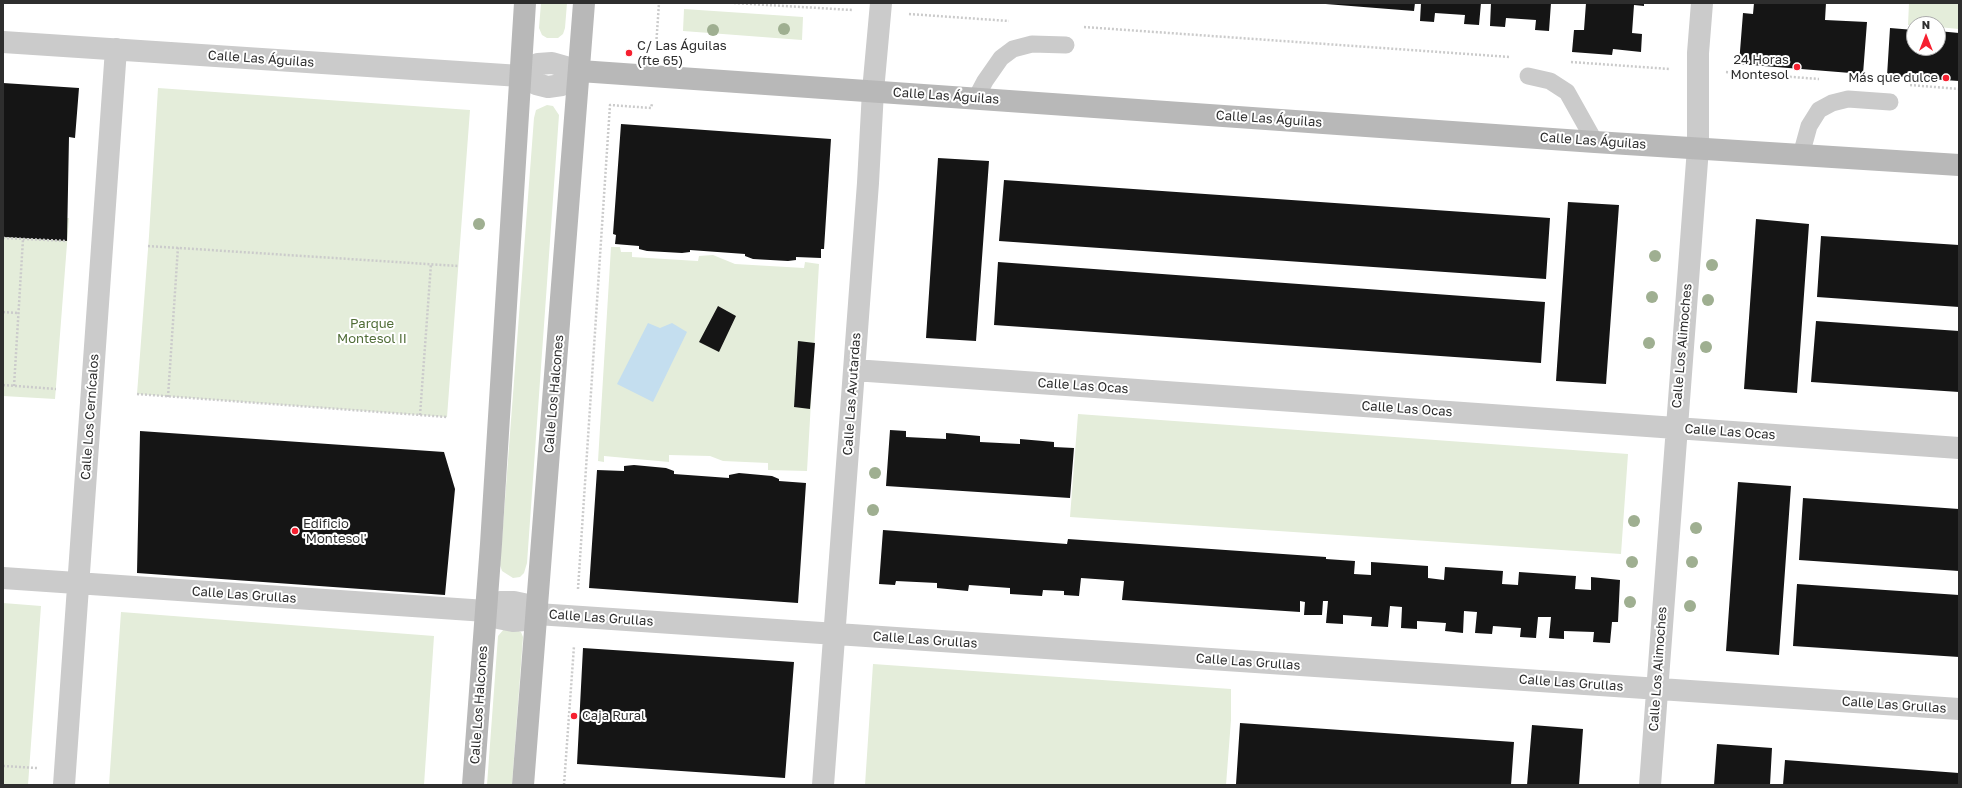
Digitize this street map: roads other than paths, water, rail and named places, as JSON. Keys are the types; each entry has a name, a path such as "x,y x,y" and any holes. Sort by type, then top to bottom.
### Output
{"street":[{"name":"Calle Los Halcones","path":"473,785 486,611 525,3"},
{"name":"Calle Los Halcones","path":"523,785 580,71 584,3"},
{"name":"Calle Los Alimoches","path":"1650,785 1698,148 1698,71 1702,3"},
{"name":"Calle Las Avutardas","path":"823,785 873,90 881,7"},
{"name":"Calle Las Águilas","path":"3,42 520,76 528,68 538,64 552,63 580,71 873,90 1595,142 1959,165"},
{"name":"Calle Los Cernícalos","path":"64,785 116,49"},
{"name":"Calle Las Ocas","path":"854,370 1959,448"},
{"name":"Calle Las Grullas","path":"3,578 486,611 500,602 514,602 528,605 537,614 576,617 1959,709"}],"lane":[{"path":"976,98 985,80 1001,58 1013,50 1032,44 1066,45"},
{"path":"1528,76 1550,81 1567,92 1595,142"},
{"path":"1801,155 1809,126 1819,110 1832,103 1848,99 1890,102"}],"water":[{"path":"648,323 660,328 672,323 687,332 653,402 617,384"}],"place":[{"name":"C/ Las Águilas (fte 65)","path":"629,53"},
{"name":"24 Horas Montesol","path":"1797,67"},
{"name":"Más que dulce","path":"1946,78"},
{"name":"Edificio 'Montesol'","path":"295,531"},
{"name":"Caja Rural","path":"574,716"}],"park label":[{"name":"Parque Montesol II","path":"372,332"}]}
